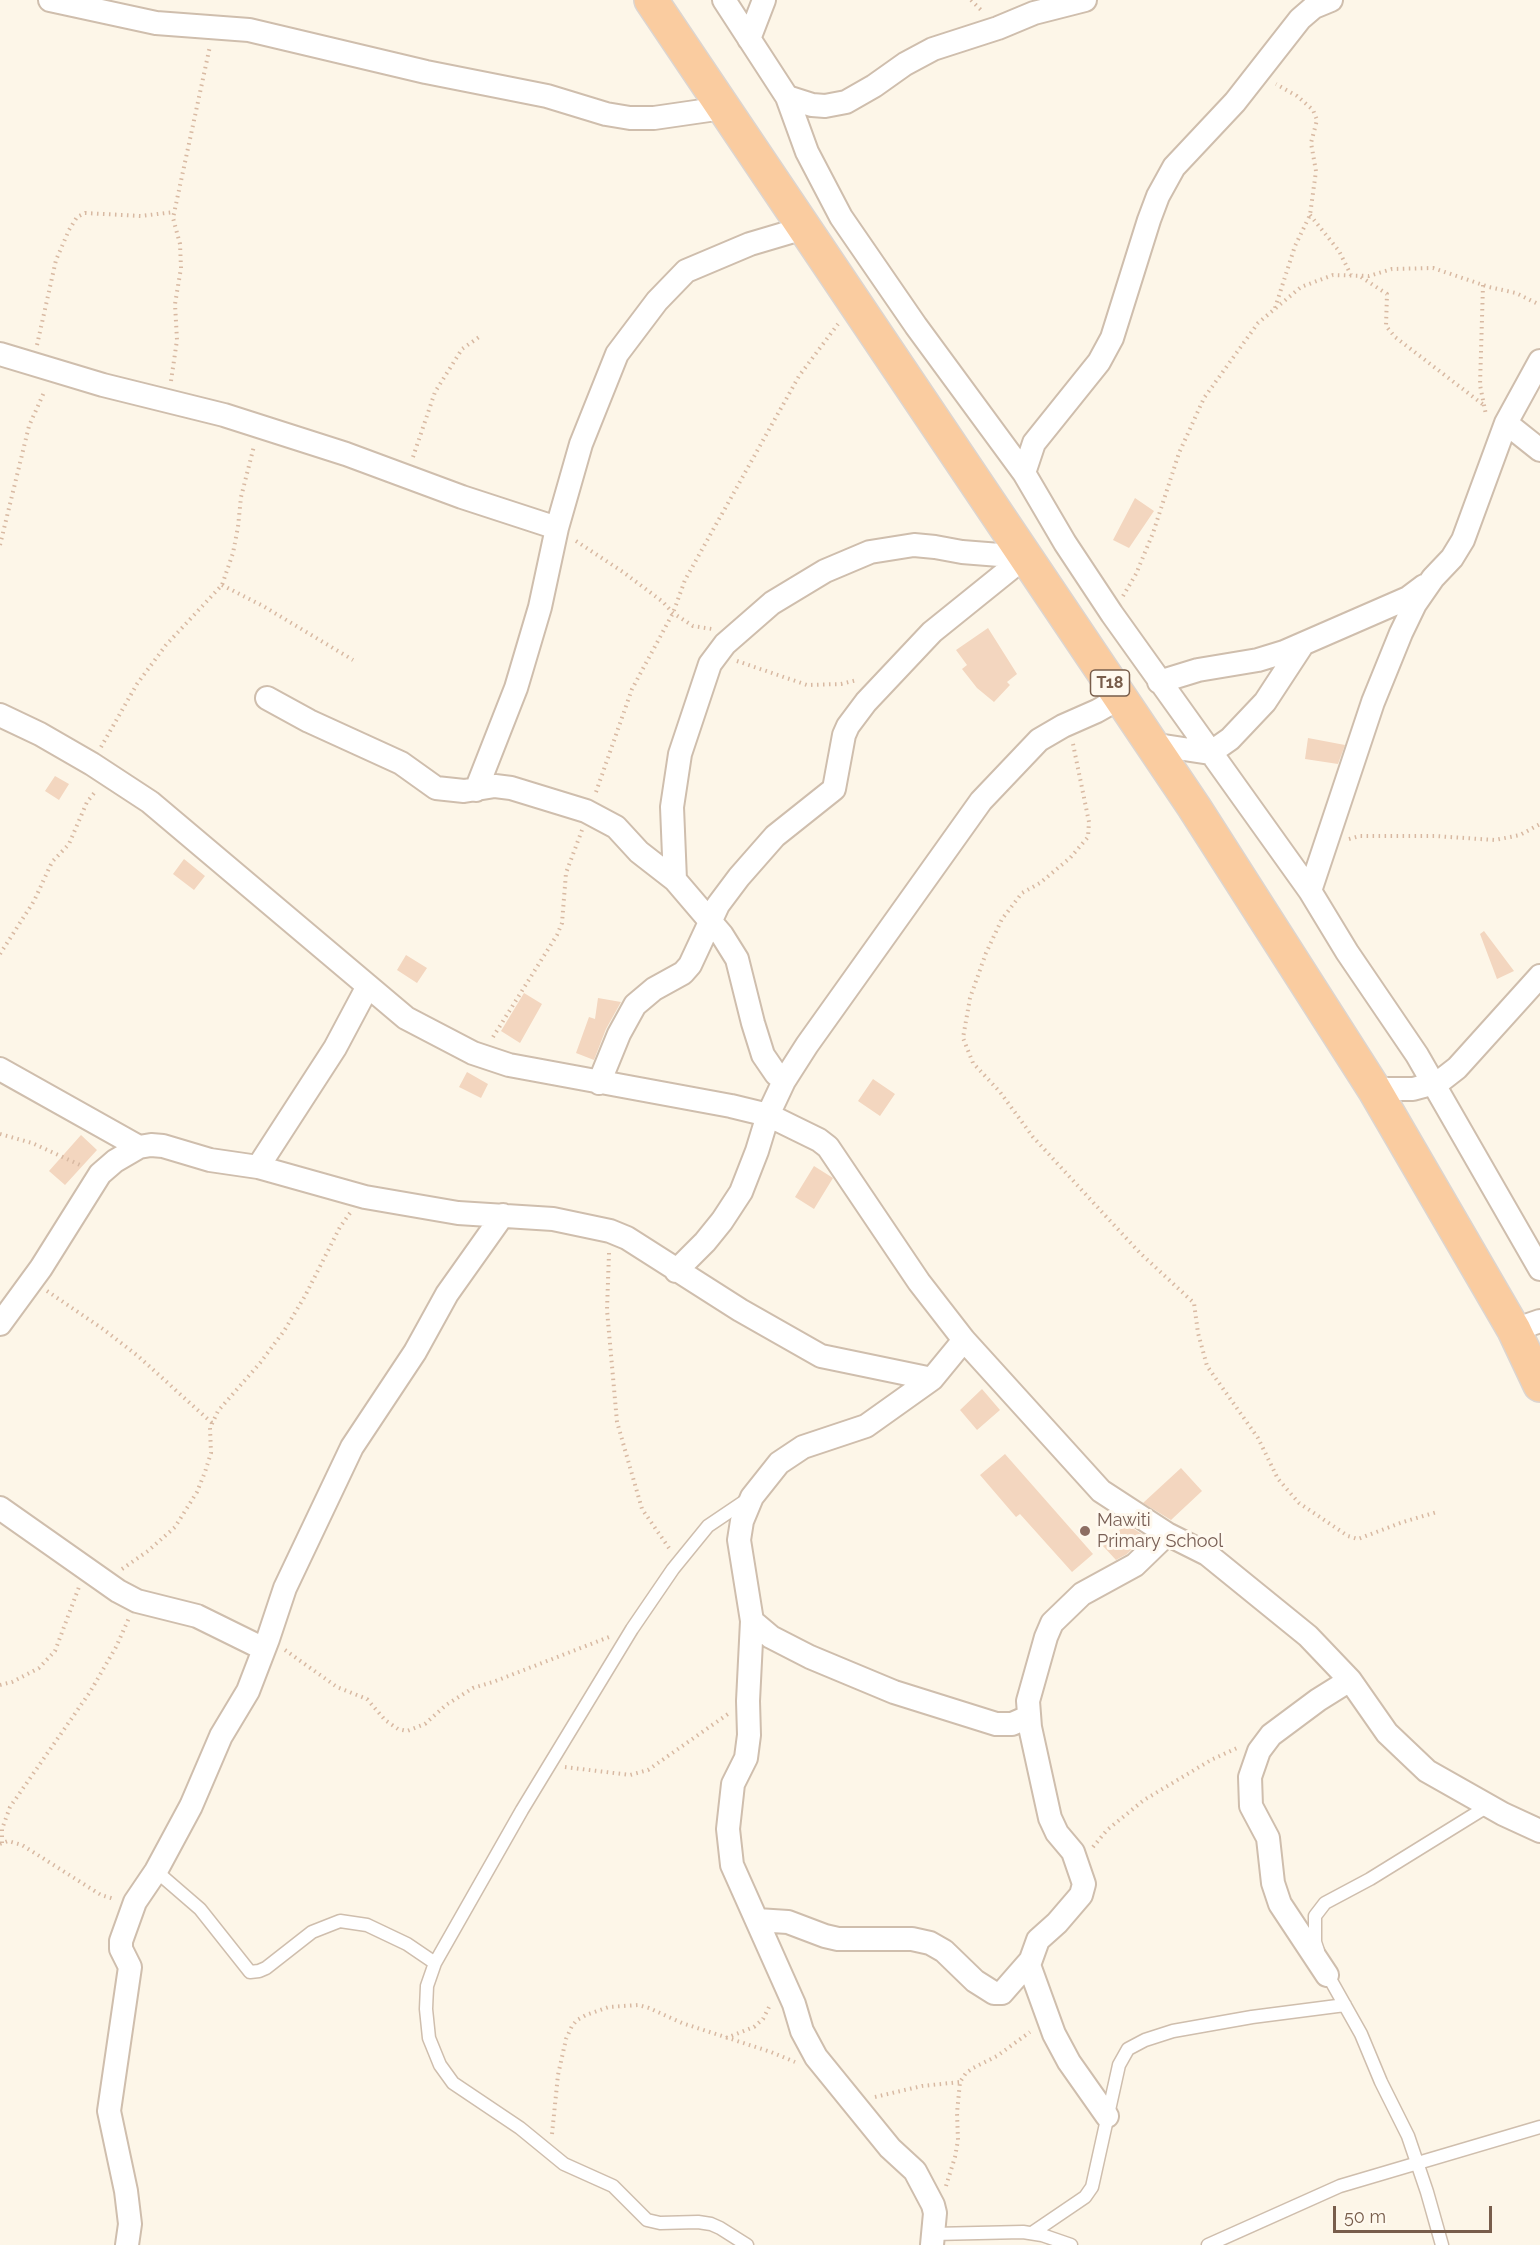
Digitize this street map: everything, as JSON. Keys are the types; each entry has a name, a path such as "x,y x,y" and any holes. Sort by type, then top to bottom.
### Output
{"highway":[{"name":"T18","path":"651,0 1194,807 1527,1325 1540,1385"}],"street":[{"path":"50,0 156,23 249,30 426,72 547,96 606,114 654,118 723,108"},
{"path":"724,0 787,97 807,152 841,217 916,326 1024,473 1065,543 1159,682 1310,891 1417,1055 1540,1269"},
{"path":"749,39 764,0"},
{"path":"787,97 812,105 825,106 846,102 933,49 998,28 1034,13 1084,0"},
{"path":"1024,473 1034,443 1099,362 1112,338 1149,220 1158,196 1174,167 1235,102 1300,19 1314,7 1331,0"},
{"path":"476,789 516,687 540,607 557,528 582,444 616,354 657,301 686,271 750,244 804,228"},
{"path":"0,354 262,427 557,528"},
{"path":"1310,891 1373,702 1414,604 1433,578 1452,558 1463,540 1496,421 1540,362"},
{"path":"1496,421 1540,450"},
{"path":"675,880 672,807 680,754 716,653 739,631 771,603 825,571 870,552 914,545 962,552 1025,557"},
{"path":"599,1083 619,1034 635,1005 654,989 683,973 690,965 718,905 739,877 775,836 834,789 844,735 866,702 932,632 1025,557"},
{"path":"1159,682 1198,670 1258,660 1303,644 1408,598 1433,578"},
{"path":"1151,744 1210,753 1230,739 1265,702 1303,644"},
{"path":"267,698 309,721 400,763 436,788 453,791 495,786 511,788 590,813 616,827 639,852 675,880 722,935 737,959 749,1012 763,1055 776,1074 784,1081"},
{"path":"676,1271 716,1228 741,1192 755,1158 768,1115 784,1081 981,801 1039,740 1120,698"},
{"path":"0,715 40,734 150,802 406,1018 481,1056 509,1065 731,1106 768,1115 809,1134 828,1147 919,1282 964,1340 1101,1491 1167,1534 1207,1554 1308,1636 1350,1680 1387,1733 1427,1771 1488,1806 1540,1831"},
{"path":"1374,1089 1413,1089 1434,1085 1457,1068 1540,976"},
{"path":"258,1167 334,1048 368,986"},
{"path":"0,1069 139,1147"},
{"path":"0,1324 31,1281 100,1174 115,1161 139,1147 151,1145 164,1146 210,1160 258,1167 366,1197 458,1213 553,1219 610,1231 627,1238 676,1271 821,1356 932,1379"},
{"path":"127,2245 130,2224 126,2191 109,2103 130,1967 120,1944 135,1902 156,1871 191,1806 221,1736 248,1691 285,1588 352,1447 415,1352 447,1294 503,1215"},
{"path":"933,2231 933,2205 915,2171 890,2148 816,2057 802,2031 782,1977 732,1865 728,1829 733,1784 746,1758 749,1735 748,1701 752,1621 739,1540 742,1521 752,1497 779,1462 802,1447 866,1426 932,1379 964,1340"},
{"path":"0,1508 92,1574 137,1601 197,1616 266,1644"},
{"path":"757,1920 788,1922 838,1939 912,1939 930,1943 944,1951 975,1981 994,1993 1002,1993 1029,1961 1038,1940 1081,1895 1084,1879 1073,1852 1057,1833 1050,1818 1028,1717 1028,1701 1046,1637 1052,1623 1082,1594 1136,1565 1167,1534"},
{"path":"752,1621 771,1637 810,1657 894,1692 996,1724 1012,1724 1028,1717"},
{"path":"1327,1975 1280,1904 1273,1883 1268,1838 1251,1806 1250,1777 1259,1751 1271,1735 1318,1700 1350,1680"},
{"path":"1029,1961 1030,1970 1048,2019 1069,2062 1107,2115"}],"lane":[{"path":"747,2245 711,2224 651,2222 630,2205 613,2186 579,2172 520,2128 453,2083 440,2065 429,2038 426,2009 427,1986 435,1964 549,1765 632,1629 679,1562 708,1526 752,1497"},
{"path":"1442,2245 1408,2136 1381,2082 1361,2034 1327,1975 1315,1942 1315,1916 1325,1903 1370,1879 1488,1806"},
{"path":"156,1871 200,1909 250,1972 266,1968 312,1932 340,1921 367,1925 407,1944 435,1964"},
{"path":"1032,2233 1085,2197 1092,2187 1119,2065 1128,2049 1145,2040 1173,2031 1252,2017 1345,2005"},
{"path":"1208,2245 1340,2186 1540,2127"},
{"path":"933,2231 1032,2233 1071,2245"}],"path":[{"path":"168,401 177,340 176,304 181,268 180,244 173,218 213,28"},
{"path":"1259,73 1297,96 1317,115 1311,143 1316,171 1310,215 1295,246 1275,309"},
{"path":"33,364 56,260 77,217 85,213 141,216 174,212"},
{"path":"1310,215 1339,251 1351,275"},
{"path":"1112,614 1137,574 1179,453 1204,398 1258,323 1301,287 1333,275 1370,276 1392,269 1433,268 1483,285 1516,293 1540,305"},
{"path":"1358,275 1387,294 1386,326 1395,337 1485,406 1496,421"},
{"path":"1483,285 1480,385 1485,406"},
{"path":"481,1056 560,929 566,873 574,847 590,813 599,778 632,689 673,613 685,580 794,386 855,303"},
{"path":"400,474 415,455 435,392 462,349 482,335"},
{"path":"0,545 28,426 42,393 58,372"},
{"path":"0,954 34,901 52,862 69,844 137,684 166,645 222,585 233,554 246,473 262,427"},
{"path":"557,528 623,572 663,602 673,613 693,626 739,631"},
{"path":"222,585 264,606 353,660"},
{"path":"716,653 807,685 841,684 894,673"},
{"path":"1071,723 1073,747 1089,822 1088,837 1070,858 1040,883 1022,893 1002,919 986,953 970,998 963,1038 973,1063 1000,1092 1033,1137 1101,1211 1140,1253 1194,1303 1197,1333 1208,1366 1258,1438 1278,1479 1299,1503 1353,1539 1363,1539 1402,1522 1437,1512"},
{"path":"1325,844 1360,836 1436,836 1495,840 1520,835 1540,824"},
{"path":"0,1134 32,1143 100,1174"},
{"path":"0,1685 12,1682 39,1668 55,1651 92,1574 123,1568 148,1551 175,1527 197,1492 205,1472 211,1453 210,1428 218,1411 260,1363 284,1331 306,1296 340,1227 366,1197"},
{"path":"610,1231 607,1310 617,1422 642,1509 679,1562"},
{"path":"31,1281 103,1329 138,1356 212,1423"},
{"path":"135,1902 101,1895 22,1845 15,1842 1,1843 2,1829 10,1807 90,1692 116,1647 137,1601"},
{"path":"266,1644 337,1687 367,1699 385,1720 398,1729 407,1731 425,1724 446,1705 473,1688 632,1629"},
{"path":"549,1765 630,1775 648,1770 748,1701"},
{"path":"1077,1866 1107,1830 1144,1800 1211,1760 1271,1735"},
{"path":"726,2038 754,2028 763,2019 782,1977"},
{"path":"551,2153 560,2058 566,2039 577,2020 609,2007 638,2005 771,2052 834,2079"},
{"path":"933,2231 956,2157 960,2082 966,2073 997,2056 1048,2019"},
{"path":"853,2102 913,2088 960,2082"}],"building":[{"path":"1135,498 1154,511 1129,548 1113,540"},
{"path":"988,628 1017,674 1007,682 1010,685 994,702 977,688 962,669 967,665 956,650"},
{"path":"1308,738 1345,745 1338,764 1305,759"},
{"path":"55,776 69,784 59,800 45,791"},
{"path":"184,859 205,876 194,890 173,874"},
{"path":"1484,931 1514,971 1497,979 1480,934"},
{"path":"406,955 427,968 417,983 397,970"},
{"path":"524,993 542,1004 520,1043 501,1031"},
{"path":"598,998 621,1002 606,1029 594,1060 576,1053 589,1017 595,1019"},
{"path":"467,1072 488,1084 481,1098 459,1087"},
{"path":"873,1079 895,1094 880,1116 858,1101"},
{"path":"81,1135 97,1150 65,1185 49,1171"},
{"path":"814,1166 833,1178 814,1209 795,1197"},
{"path":"982,1389 1000,1410 977,1430 960,1410"},
{"path":"1005,1454 1093,1554 1072,1572 1020,1514 1016,1517 980,1475"},
{"path":"1181,1468 1202,1491 1171,1520 1143,1503"},
{"path":"1126,1524 1145,1536 1127,1554 1116,1560 1103,1546"}],"place":[{"name":"Mawiti Primary School","path":"1085,1531"}]}
